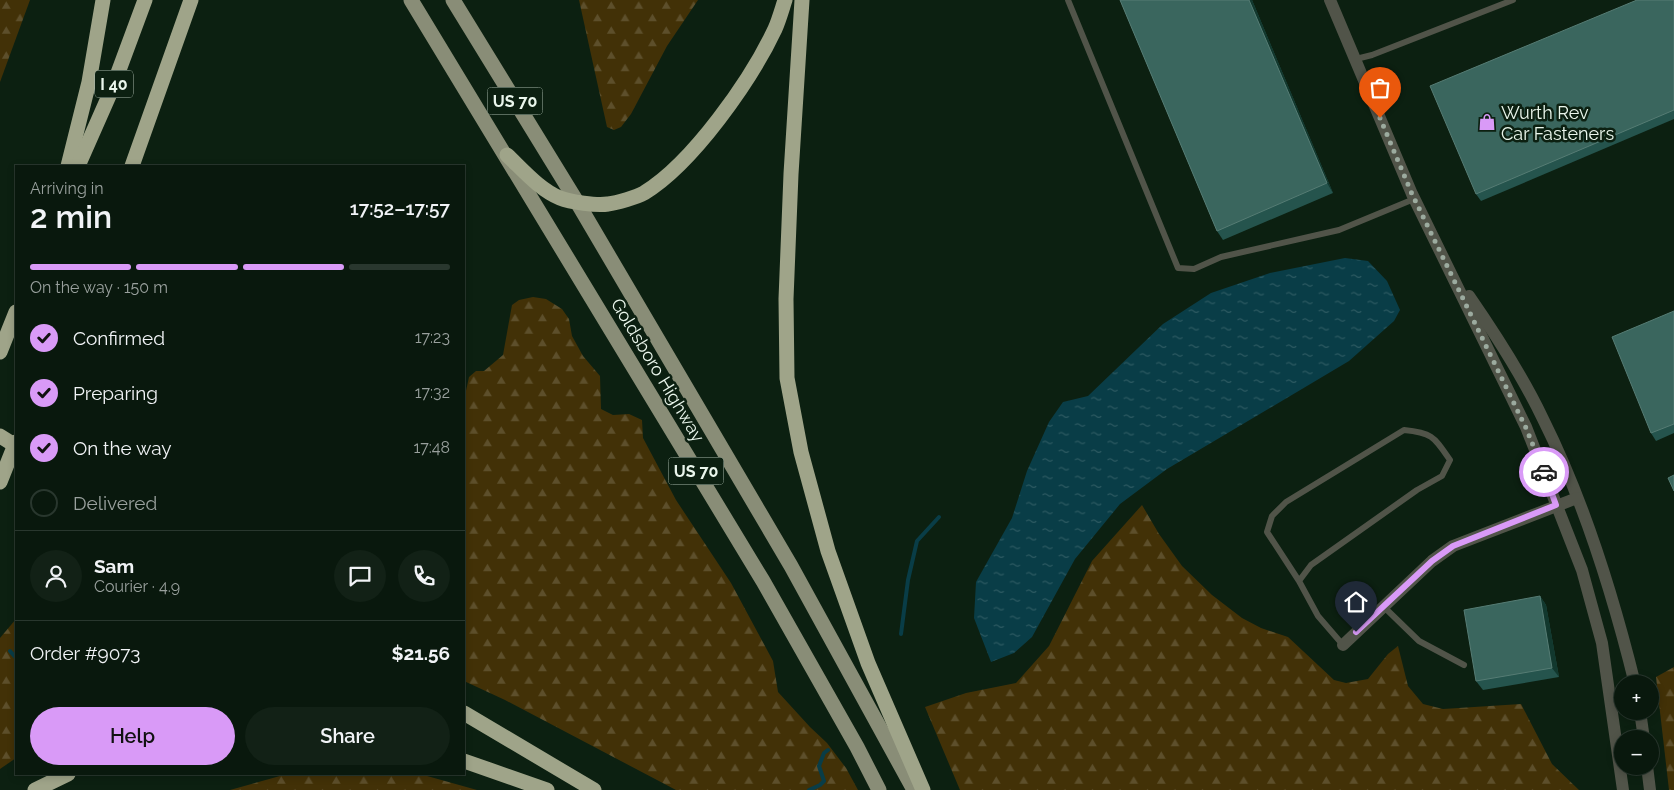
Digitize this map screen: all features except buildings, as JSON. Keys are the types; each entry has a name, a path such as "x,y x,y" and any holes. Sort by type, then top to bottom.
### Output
{"highway":[{"path":"68,165 89,82 103,0"},
{"name":"I 40","path":"78,165 112,89 145,0"},
{"name":"I 40","path":"132,165 191,0"},
{"path":"507,155 544,188 560,198 577,202 607,204 643,194 688,155 709,130 756,66 776,28 785,0"},
{"path":"802,0 790,174 786,299 787,378 801,452 828,552 868,663 923,790"},
{"path":"0,352 15,314"},
{"path":"0,436 15,444"},
{"path":"1,480 15,446"},
{"path":"465,713 594,790"},
{"path":"465,761 547,790"},
{"path":"35,790 66,775"}],"main road":[{"name":"Goldsboro Highway","path":"411,0 507,155 763,581 879,790"},
{"name":"US 70","path":"453,0 577,202 791,566 914,790"}],"street":[{"path":"1330,0 1414,199 1526,428 1582,570 1602,643 1623,790"},
{"path":"1440,254 1506,350 1558,449 1600,561 1614,604 1633,675"},
{"path":"1343,645 1432,561 1453,546 1577,498"},
{"path":"1648,775 1650,790"}],"lane":[{"path":"1068,0 1178,268 1194,269 1221,257 1339,230 1414,199"},
{"path":"1356,59 1423,36 1513,0"},
{"path":"1299,581 1311,565 1417,490 1442,476 1450,460 1436,439 1420,431 1404,430 1286,502 1272,516 1267,532 1299,581 1318,616 1343,645"},
{"path":"1384,607 1420,641 1464,664"}],"green space":[{"path":"0,0 30,0 0,82"},
{"path":"579,0 698,0 667,46 631,114 621,127 614,130 607,127"},
{"path":"533,297 546,299 562,309 569,319 572,336 583,356 600,376 601,409 613,415 629,414 642,420 643,438 676,500 731,583 773,661 778,692 827,743 846,768 858,790 676,790 505,700 465,681 465,395 469,377 476,371 484,371 503,355 512,305 519,300"},
{"path":"1142,505 1159,534 1182,566 1212,595 1242,618 1261,628 1288,637 1334,680 1346,683 1368,679 1388,654 1398,646 1408,686 1423,704 1443,709 1521,704 1552,764 1579,790 960,790 925,707 966,693 1016,683 1049,646 1092,561"},
{"path":"15,620 15,759 0,769 0,638"},
{"path":"1674,667 1674,790 1669,790 1659,703 1659,675"},
{"path":"283,775 424,775 477,790 230,790"}],"water":[{"path":"1345,258 1368,261 1387,281 1400,310 1394,321 1349,361 1167,469 1120,504 1075,559 1032,637 1014,653 991,662 974,618 976,582 1012,518 1027,471 1049,422 1063,402 1088,396 1163,324 1211,293 1270,273"}],"waterway":[{"path":"901,634 908,580 917,541 939,517"},
{"path":"10,651 15,657"},
{"path":"809,790 824,781 819,766 824,753 828,750"}],"way so far":[{"path":"1380,118 1412,194 1526,428 1544,472"}],"place":[{"name":"Wurth Rev Car Fasteners","path":"1487,122"}],"route":[{"path":"1356,632 1432,561 1453,546 1556,505 1544,472"}]}
